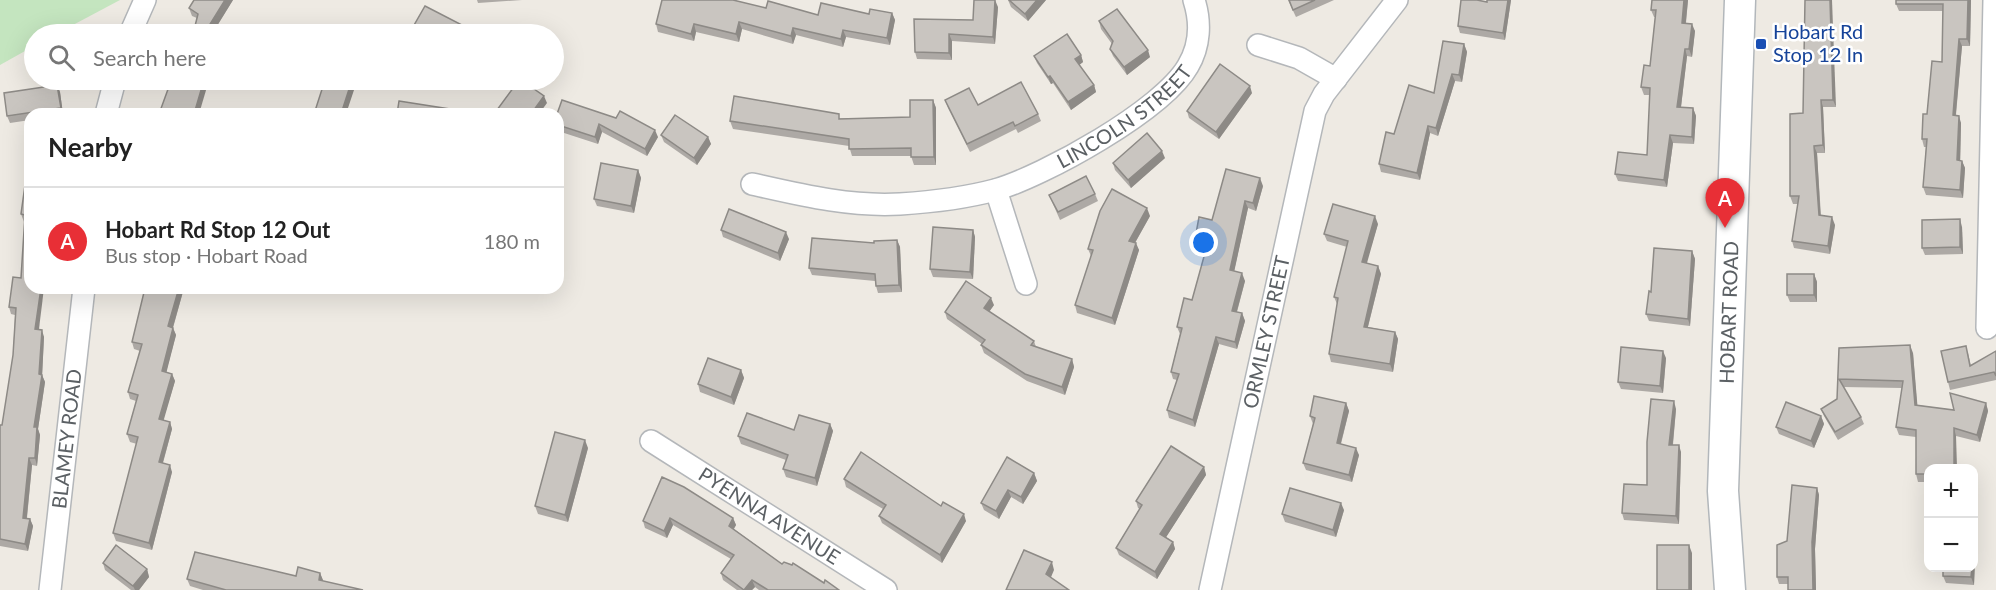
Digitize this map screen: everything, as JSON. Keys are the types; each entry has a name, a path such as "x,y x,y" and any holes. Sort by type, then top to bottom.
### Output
{"main road":[{"name":"HOBART ROAD","path":"1730,590 1723,491 1740,0"}],"street":[{"path":"134,24 145,0"},
{"name":"LINCOLN STREET","path":"752,184 850,203 899,204 996,190 1047,168 1095,142 1154,101 1176,81 1188,67 1196,49 1199,29 1194,0"},
{"name":"ORMLEY STREET","path":"1210,590 1308,134 1319,102 1397,0"},
{"path":"1988,328 1995,0"},
{"path":"1258,45 1299,58 1336,79"},
{"path":"108,108 113,90"},
{"path":"996,190 1026,284"},
{"name":"BLAMEY ROAD","path":"50,590 83,294"},
{"name":"PYENNA AVENUE","path":"651,441 886,590"}],"green space":[{"path":"0,0 120,0 75,24 24,24 24,52 0,65"}],"building":[{"path":"194,0 225,0 210,24 196,24 198,14 189,8"},
{"path":"662,0 733,0 766,8 768,1 818,15 821,3 869,14 870,9 892,13 887,38 843,30 841,39 793,28 791,36 739,22 736,34 694,24 691,34 656,24"},
{"path":"974,0 995,0 993,37 949,34 949,53 915,52 914,19 973,20"},
{"path":"1009,0 1037,0 1025,14"},
{"path":"1289,0 1315,0 1293,10"},
{"path":"1461,0 1487,2 1487,0 1508,0 1503,33 1458,26"},
{"path":"1652,0 1684,0 1682,23 1692,24 1689,49 1685,49 1677,107 1693,108 1692,137 1670,135 1664,180 1615,174 1618,152 1647,155 1650,88 1641,87 1644,65 1650,66 1656,10 1651,10"},
{"path":"1805,0 1830,0 1833,100 1821,100 1823,145 1814,146 1819,215 1832,217 1828,246 1792,241 1799,196 1790,196 1790,114 1803,113"},
{"path":"1896,0 1968,0 1967,39 1959,39 1953,115 1959,116 1957,160 1962,161 1960,190 1923,187 1927,139 1922,139 1923,114 1927,114 1932,61 1942,62 1943,4 1896,4"},
{"path":"425,6 460,24 415,24"},
{"path":"1117,9 1148,50 1124,67 1110,49 1113,41 1099,21"},
{"path":"1067,34 1081,55 1075,59 1094,85 1068,102 1034,56"},
{"path":"1443,41 1464,44 1459,75 1452,74 1436,128 1428,126 1417,173 1379,164 1386,132 1394,134 1409,85 1434,93"},
{"path":"1220,64 1250,86 1216,132 1187,111"},
{"path":"1021,82 1038,114 1015,126 1013,122 967,144 945,100 969,88 978,105"},
{"path":"24,90 58,90 61,108 24,108 24,113 7,116 4,93"},
{"path":"168,90 201,90 196,108 161,108"},
{"path":"322,90 349,90 343,108 316,108"},
{"path":"512,90 535,90 544,96 535,108 498,108"},
{"path":"734,96 839,114 839,119 910,117 910,100 933,100 934,157 911,157 911,148 849,149 849,139 730,121"},
{"path":"562,100 616,118 620,111 655,130 645,149 599,124 595,137 564,127 564,108 559,108"},
{"path":"399,101 443,108 398,108"},
{"path":"675,115 708,137 694,158 661,135"},
{"path":"1147,133 1162,151 1128,180 1113,163"},
{"path":"601,163 638,170 631,206 594,199"},
{"path":"1226,169 1260,178 1253,203 1245,201 1230,270 1242,273 1232,311 1242,313 1235,342 1216,337 1193,420 1167,410 1179,374 1171,372 1182,328 1177,327 1184,298 1192,300 1208,242 1195,239 1199,217 1212,220"},
{"path":"1086,176 1095,194 1058,212 1049,195"},
{"path":"1112,189 1147,208 1129,241 1136,243 1112,318 1075,305 1093,250 1088,249 1100,211"},
{"path":"24,192 24,215 21,214"},
{"path":"1333,204 1375,216 1362,262 1378,266 1364,327 1395,332 1390,364 1329,354 1338,298 1334,297 1348,241 1324,234"},
{"path":"729,209 786,232 778,253 721,230"},
{"path":"1960,219 1960,247 1922,248 1922,220"},
{"path":"933,227 973,230 970,272 930,269"},
{"path":"24,231 24,294 40,294 35,329 42,330 39,374 42,375 34,427 37,427 35,458 29,458 23,518 30,519 25,544 0,539 0,425 2,425 13,355 16,308 9,307 13,277 21,278"},
{"path":"812,238 874,243 874,241 897,240 899,285 876,286 875,274 809,268"},
{"path":"1654,248 1692,251 1688,319 1646,314 1649,291 1651,292"},
{"path":"1787,274 1814,274 1814,295 1787,295"},
{"path":"966,281 991,298 984,308 1034,341 1031,345 1072,359 1062,387 1025,374 981,345 985,340 945,312"},
{"path":"144,294 177,294 168,326 173,328 162,371 172,374 159,419 170,422 159,462 170,465 149,543 113,533 138,437 127,434 138,395 128,392 142,344 132,342"},
{"path":"1910,345 1915,405 1954,410 1950,393 1986,403 1977,435 1954,428 1954,464 1924,464 1924,474 1916,474 1916,430 1896,427 1903,381 1839,379 1861,417 1835,432 1821,409 1837,399 1839,348"},
{"path":"1966,346 1970,366 1996,351 1996,376 1994,372 1948,382 1941,351"},
{"path":"1621,347 1663,351 1660,386 1618,382"},
{"path":"708,358 741,370 731,397 698,384"},
{"path":"1314,396 1346,403 1337,443 1356,448 1349,475 1303,463 1315,418 1310,416"},
{"path":"1651,399 1674,401 1669,445 1679,445 1676,516 1622,513 1624,484 1647,485 1647,442"},
{"path":"1786,402 1821,416 1811,441 1776,427"},
{"path":"747,413 794,430 799,415 830,424 815,478 783,469 788,455 738,436"},
{"path":"555,432 585,440 565,515 535,506"},
{"path":"1171,446 1204,467 1160,534 1173,542 1155,572 1116,548 1142,505 1136,501"},
{"path":"861,452 941,506 943,502 964,514 940,555 879,516 886,505 844,479"},
{"path":"1007,457 1034,473 1021,497 1008,490 996,511 981,503"},
{"path":"662,477 684,487 733,518 729,526 782,564 784,562 792,565 793,563 839,590 768,590 752,580 744,590 721,573 734,555 670,518 664,531 643,521"},
{"path":"1792,485 1817,488 1812,542 1813,590 1788,590 1788,577 1777,577 1777,545 1787,541"},
{"path":"1290,488 1341,503 1333,530 1282,514"},
{"path":"116,545 147,569 133,586 103,563"},
{"path":"1657,545 1689,545 1689,590 1657,590"},
{"path":"1024,550 1052,562 1046,574 1069,590 1006,590"},
{"path":"195,552 296,576 298,567 320,573 319,580 363,590 226,590 187,579"},
{"path":"1943,572 1972,572 1971,577 1943,576"}],"place":[{"name":"Hobart Rd Stop 12 In","path":"1761,44"},
{"name":"Hobart Rd Stop 12 Out","path":"1725,228"}]}
